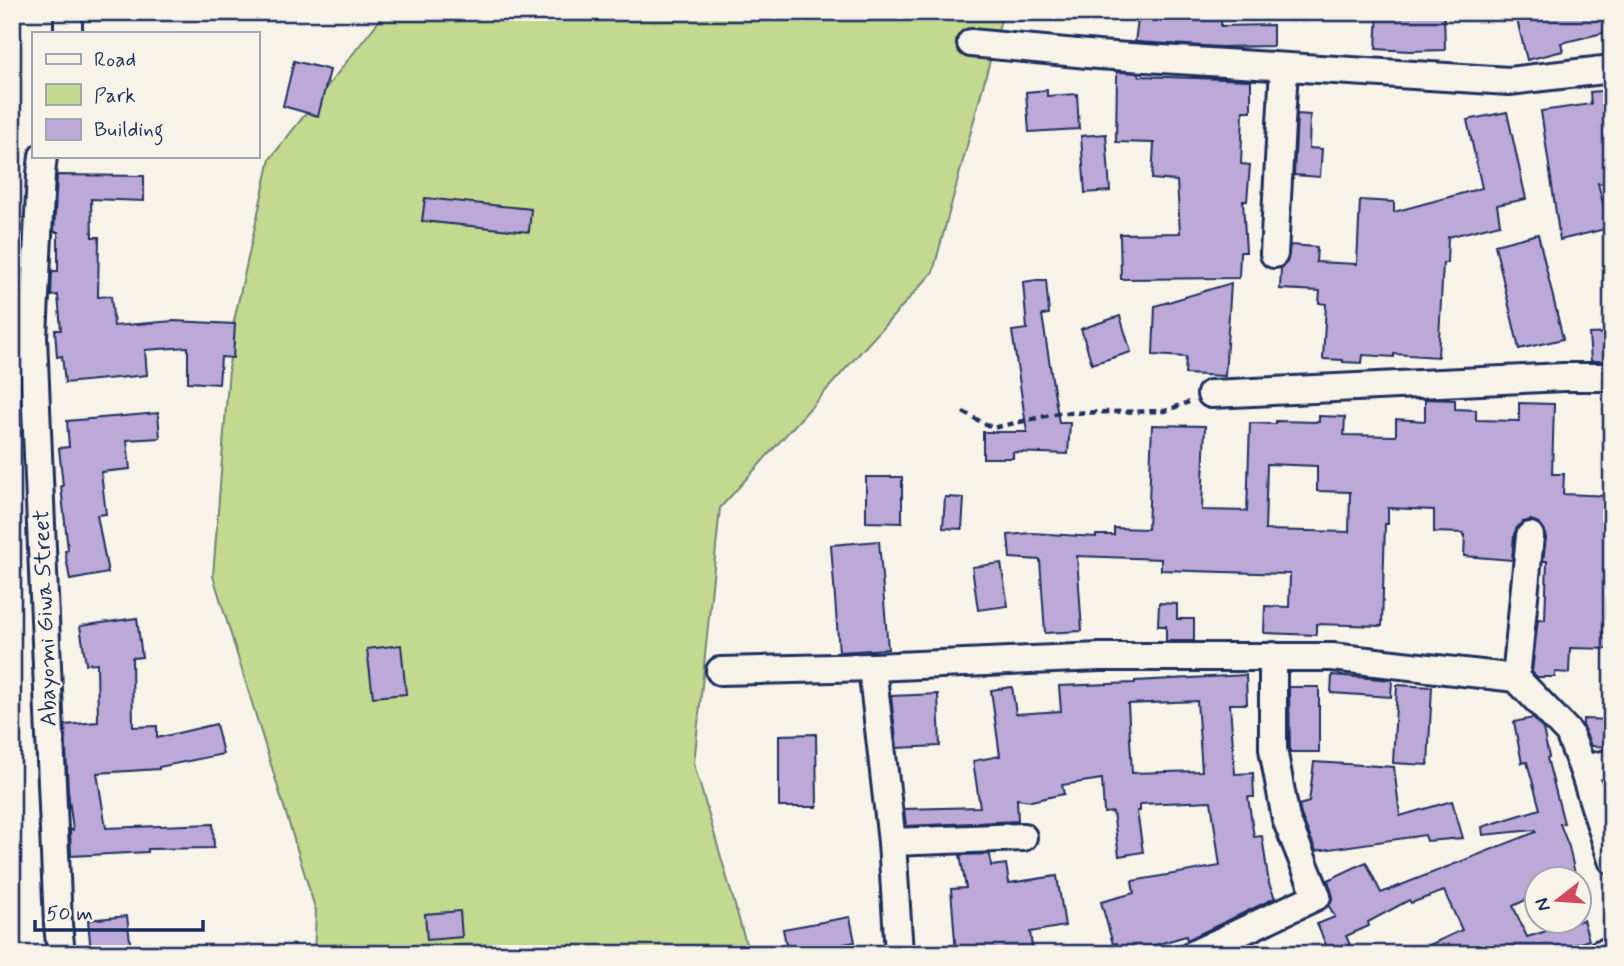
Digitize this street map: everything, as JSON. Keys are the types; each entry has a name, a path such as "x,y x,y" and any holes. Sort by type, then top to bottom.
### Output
{"street":[{"path":"68,12 68,32"},
{"path":"971,43 1098,55 1509,81 1612,69"},
{"path":"1274,254 1284,67"},
{"name":"Abayomi Giwa Street","path":"43,158 33,337 61,954"},
{"path":"1211,394 1612,377"},
{"path":"1516,678 1530,536"},
{"path":"1194,954 1317,896 1286,819 1273,749 1273,656"},
{"path":"720,671 1100,657 1273,656 1332,657 1516,678 1569,733 1612,860"},
{"path":"873,667 891,842 899,954"},
{"path":"1583,769 1612,763"},
{"path":"891,842 1023,837"},
{"path":"1600,954 1612,951"}],"path":[{"path":"963,412 993,428 1059,412 1165,411 1211,394"}],"green space":[{"path":"386,12 1003,12 933,272 720,508 694,764 749,954 314,954 316,911 213,576 232,330 270,159"}],"building":[{"path":"1139,12 1222,12 1221,26 1273,25 1273,46 1221,47 1135,42"},
{"path":"1378,12 1444,13 1445,50 1376,49"},
{"path":"1515,12 1603,12 1607,32 1561,43 1563,51 1527,60"},
{"path":"294,61 330,70 318,116 283,106"},
{"path":"1117,72 1139,73 1139,76 1251,80 1251,111 1243,111 1241,164 1250,165 1247,201 1243,201 1246,252 1240,252 1239,278 1121,279 1120,234 1180,233 1177,181 1152,179 1154,143 1116,142"},
{"path":"1047,90 1047,96 1077,94 1079,129 1029,132 1026,92"},
{"path":"1611,90 1612,186 1598,183 1609,228 1560,240 1541,111 1591,104 1590,92"},
{"path":"1507,112 1526,199 1497,205 1500,224 1448,237 1447,263 1443,263 1438,357 1363,355 1362,363 1323,359 1326,304 1319,303 1320,291 1280,289 1281,268 1287,262 1290,245 1317,247 1316,262 1357,264 1360,200 1394,202 1394,212 1482,188 1467,120"},
{"path":"1297,114 1310,115 1309,148 1322,149 1320,177 1294,175"},
{"path":"1106,134 1110,191 1085,193 1081,136"},
{"path":"57,175 144,176 144,201 91,199 92,237 99,237 98,297 111,296 114,326 174,321 235,324 233,358 221,357 219,384 188,382 188,347 145,350 147,375 65,383 62,356 57,357 55,330 61,330 58,295 51,296 52,271 58,271 58,232 54,232"},
{"path":"425,198 531,209 529,232 422,221"},
{"path":"1538,234 1563,339 1519,349 1495,245"},
{"path":"1046,280 1049,314 1042,315 1059,423 1070,423 1068,454 1013,452 1013,458 983,458 983,432 1027,432 1012,331 1027,329 1023,282"},
{"path":"1231,283 1225,376 1185,374 1186,357 1153,355 1155,306"},
{"path":"1120,316 1131,352 1092,364 1081,329"},
{"path":"1612,333 1612,361 1591,361 1589,334"},
{"path":"1425,399 1455,400 1455,409 1476,410 1476,420 1519,421 1519,403 1554,404 1552,474 1564,474 1563,494 1612,496 1612,649 1570,648 1569,673 1555,672 1555,677 1537,677 1532,672 1538,619 1545,620 1547,561 1543,561 1546,538 1544,529 1531,520 1518,526 1514,534 1512,560 1464,556 1465,535 1434,532 1434,510 1388,508 1388,524 1385,524 1382,626 1316,624 1316,635 1264,633 1265,606 1289,607 1290,574 1161,570 1161,559 1077,556 1082,631 1045,633 1040,560 1010,558 1008,535 1032,533 1096,537 1114,535 1114,528 1148,529 1152,425 1205,426 1202,510 1247,511 1250,423 1319,422 1319,416 1345,417 1344,435 1396,436 1396,419 1425,421","holes":["1267,464 1317,466 1317,491 1350,492 1349,532 1265,530"]},
{"path":"158,413 160,438 127,440 130,469 101,472 106,514 97,515 108,573 70,580 65,551 68,550 59,448 69,447 67,421"},
{"path":"866,477 902,477 902,523 866,522"},
{"path":"945,497 964,498 962,529 943,528"},
{"path":"879,541 888,649 839,652 831,545"},
{"path":"1001,563 1008,606 978,610 972,567"},
{"path":"1159,603 1177,604 1177,619 1194,619 1194,641 1166,641 1166,626 1158,626"},
{"path":"137,618 142,657 132,658 133,727 157,726 157,738 216,724 223,754 159,769 97,773 106,828 213,824 214,848 148,849 148,852 71,856 70,830 73,830 65,725 98,722 97,663 86,664 80,626"},
{"path":"401,645 406,694 373,697 367,649"},
{"path":"1246,675 1247,704 1230,704 1235,774 1253,773 1254,797 1248,797 1254,837 1262,836 1269,884 1275,898 1187,940 1186,936 1145,948 1147,954 1120,954 1117,943 1113,944 1101,902 1134,893 1132,881 1220,866 1211,801 1140,804 1140,811 1137,811 1143,852 1119,856 1113,812 1104,813 1102,779 1062,785 1064,794 1031,801 1017,799 1018,821 906,826 904,809 980,807 973,761 1000,756 991,690 1012,687 1016,714 1061,711 1059,686","holes":["1197,701 1202,771 1132,773 1128,704"]},
{"path":"1332,675 1392,680 1391,697 1331,693"},
{"path":"1397,685 1432,687 1428,765 1393,763"},
{"path":"1289,687 1319,687 1319,752 1290,752"},
{"path":"938,694 940,746 897,748 891,696"},
{"path":"1533,718 1543,729 1549,757 1547,758 1564,823 1560,824 1573,864 1522,864 1522,902 1513,906 1522,926 1522,934 1527,937 1537,934 1587,934 1589,940 1547,954 1410,954 1462,930 1444,891 1411,903 1409,900 1368,922 1369,926 1346,936 1354,954 1330,954 1317,924 1335,917 1329,906 1333,897 1328,880 1366,862 1381,893 1536,832 1483,835 1482,827 1540,809 1527,762 1522,763 1514,722"},
{"path":"1583,719 1612,720 1612,747 1591,746"},
{"path":"816,734 817,807 779,807 779,735"},
{"path":"1314,762 1394,767 1400,816 1452,801 1463,838 1427,841 1425,835 1316,851 1299,805 1309,802"},
{"path":"990,854 991,866 1006,864 1009,883 1057,876 1065,926 1030,932 1033,954 956,954 951,889 966,888 960,855"},
{"path":"460,911 462,937 427,940 425,914"},
{"path":"127,916 131,950 91,953 88,920"},
{"path":"850,917 855,942 788,954 783,929"}]}
